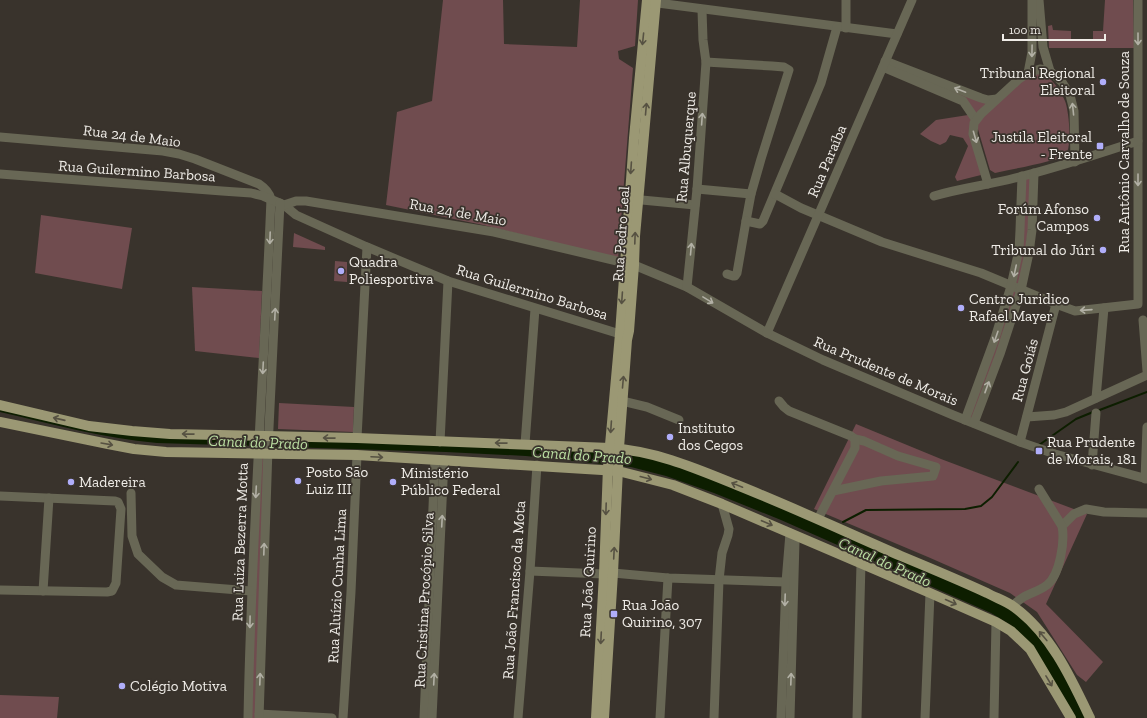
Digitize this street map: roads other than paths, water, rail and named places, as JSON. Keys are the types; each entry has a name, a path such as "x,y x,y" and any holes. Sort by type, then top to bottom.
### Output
{"main road":[{"name":"Rua Pedro Leal","path":"613,469 624,263 634,199 651,1"},
{"name":"Rua Pedro Leal","path":"614,449 622,401 634,265 634,199"},
{"path":"0,405 109,429 170,434 357,438 614,449 640,452 680,462 818,519 977,588 1013,606 1046,638 1075,687 1090,718"},
{"path":"0,422 134,449 166,452 263,451 613,469 673,485 722,504 996,622 1020,638 1030,649 1071,718"},
{"name":"Rua João Quirino","path":"604,718 613,469"},
{"name":"Rua João Quirino","path":"596,718 609,574"}],"street":[{"path":"746,221 760,224 775,194 821,83 841,28 846,0"},
{"name":"Rua Paraíba","path":"767,333 912,0"},
{"path":"1028,73 1032,52 1032,0"},
{"path":"1039,0 1043,47 1050,70 1066,88 1073,104 1075,162"},
{"name":"Rua Antônio Carvalho de Souza","path":"1104,308 1138,304 1138,0"},
{"path":"651,1 702,10 897,34"},
{"name":"Rua Albuquerque","path":"687,287 697,189 706,62 703,40 702,10"},
{"path":"706,62 784,67 789,70 751,194 736,273 735,276 728,274"},
{"path":"884,64 981,98 997,100"},
{"path":"884,64 963,101 976,120"},
{"path":"988,184 973,130 974,123 997,100 1028,73 1040,69 1050,70"},
{"name":"Rua 24 de Maio","path":"0,137 163,151 179,154 259,184 279,202 296,200 306,201 421,219 512,236 624,263"},
{"path":"934,196 1075,162 1138,141"},
{"path":"969,422 1021,290 1029,254 1032,230 1034,173"},
{"name":"Rua Guilermino Barbosa","path":"0,174 251,193 279,202 296,215 448,281 620,334"},
{"path":"969,422 1011,286 1019,250 1022,176"},
{"path":"697,189 751,194"},
{"path":"775,194 882,242 966,268 1075,311 1104,308 1096,398"},
{"path":"634,199 695,205"},
{"name":"Rua Luiza Bezerra Motta","path":"248,718 251,594 264,437 272,278 279,202"},
{"path":"357,438 368,247"},
{"name":"Rua Prudente de Morais","path":"624,263 634,265 687,287 767,333 823,360 969,422 1055,454 1146,479"},
{"path":"440,442 448,281"},
{"name":"Rua Goiás","path":"1020,442 1056,304"},
{"path":"525,444 535,309"},
{"path":"1143,320 1147,370"},
{"path":"1027,417 1054,415 1066,412 1147,376"},
{"path":"622,401 647,407 679,420"},
{"path":"779,401 789,411 851,436 855,440 864,441 904,458 936,468 933,476 881,481 833,491"},
{"path":"1092,465 1096,413"},
{"path":"1146,479 1147,427"},
{"path":"818,519 856,448 855,440"},
{"name":"Rua Luiza Bezerra Motta","path":"259,716 262,599 263,451"},
{"name":"Rua Aluízio Cunha Lima","path":"344,718 357,456"},
{"name":"Rua Cristina Procópio Silva","path":"432,718 433,623 440,460"},
{"name":"Rua João Francisco da Mota","path":"518,718 537,465"},
{"path":"1013,606 1019,599 1040,590 1049,584 1060,559 1063,533 1062,526 1039,489"},
{"path":"131,493 132,536 138,554 162,577 176,585 251,594 262,599"},
{"path":"0,496 115,501 118,502 120,509 116,583 112,591 0,590"},
{"path":"43,591 49,498"},
{"path":"714,718 719,580 722,553 729,529 722,504"},
{"path":"1062,526 1074,514 1086,509 1104,512 1147,513"},
{"path":"781,718 786,582 792,534"},
{"path":"790,718 792,534"},
{"path":"857,718 861,563"},
{"path":"530,571 786,582"},
{"path":"660,718 668,578"},
{"path":"925,718 930,593"},
{"path":"994,718 996,622"},
{"name":"Rua Cristina Procópio Silva","path":"424,718 433,623"},
{"path":"259,716 332,718"}],"water":[{"name":"Canal do Prado","path":"0,406 89,427 636,454 667,461 807,516 1014,610 1038,633 1062,670 1086,718 1073,718 1011,625 991,613 781,520 714,493 666,476 631,467 526,456 157,443 137,441 97,434 0,412"}],"waterway":[{"path":"1097,411 1147,392"},
{"path":"1039,445 1076,419 1093,412"},
{"path":"843,522 866,510 965,509 981,506 992,497 1018,462"}],"place":[{"name":"Tribunal Regional Eleitoral","path":"1103,82"},
{"name":"Justila Eleitoral - Frente","path":"1100,146"},
{"name":"Forúm Afonso Campos","path":"1097,218"},
{"name":"Tribunal do Júri","path":"1103,250"},
{"name":"Quadra Poliesportiva","path":"341,271"},
{"name":"Centro Juridico Rafael Mayer","path":"961,308"},
{"name":"Instituto dos Cegos","path":"670,437"},
{"name":"Rua Prudente de Morais, 181","path":"1039,451"},
{"name":"Posto São Luiz III","path":"298,481"},
{"name":"Madereira","path":"71,482"},
{"name":"Ministério Público Federal","path":"393,482"},
{"name":"Rua João Quirino, 307","path":"614,614"},
{"name":"Colégio Motiva","path":"122,686"}]}
